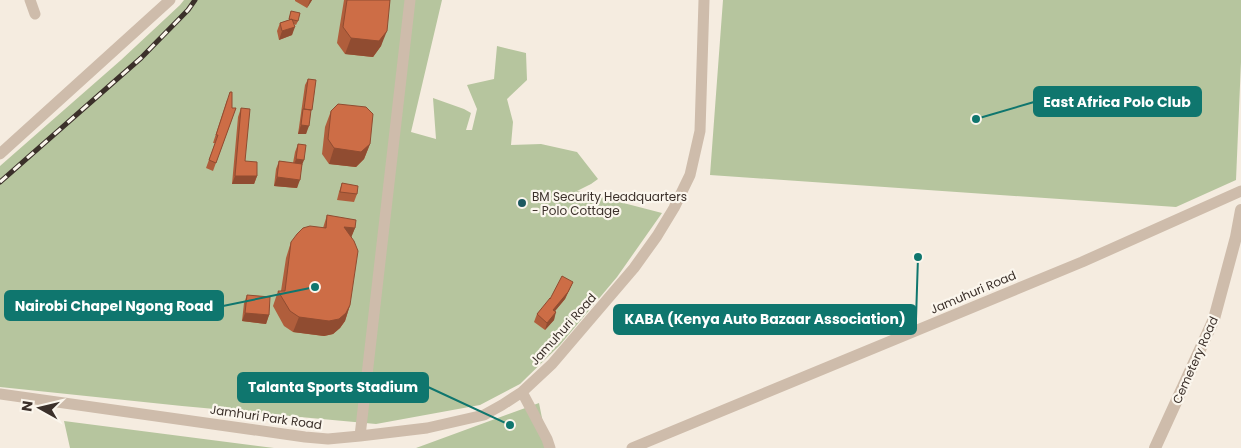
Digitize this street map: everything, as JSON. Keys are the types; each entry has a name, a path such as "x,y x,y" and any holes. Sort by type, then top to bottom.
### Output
{"street":[{"path":"30,0 35,14"},
{"path":"0,154 170,0"},
{"path":"360,436 410,0"},
{"name":"Jamuhuri Road","path":"522,392 552,364 634,268 674,208 690,175 700,131 704,0"},
{"name":"Jamuhuri Road","path":"632,448 1082,262 1241,191"},
{"name":"Cemetery Road","path":"1155,448 1214,319 1236,237 1241,210"},
{"path":"522,392 547,438 550,448"},
{"name":"Jamhuri Park Road","path":"0,394 328,439 427,428 484,415 522,392"}],"green space":[{"path":"184,0 442,0 411,132 436,139 433,98 471,113 466,130 472,130 477,109 467,85 494,79 497,46 526,53 527,80 507,99 513,122 511,145 541,144 577,152 598,179 577,191 662,213 617,277 560,345 520,384 480,405 376,424 0,387 0,166 121,60"},
{"path":"723,0 1241,0 1241,62 1236,180 1176,207 710,175"},
{"path":"539,403 548,448 416,448"},
{"path":"64,421 274,448 70,448"}],"building":[{"path":"347,0 390,0 387,31 379,41 351,38 343,27"},
{"path":"291,11 300,13 298,21 289,19"},
{"path":"292,19 295,27 282,31 280,23"},
{"path":"308,79 316,80 312,110 304,109"},
{"path":"230,92 232,92 232,108 236,108 216,163 209,160"},
{"path":"338,104 366,107 373,114 370,144 361,152 334,148 328,139 331,111"},
{"path":"241,108 250,109 245,161 257,162 257,176 235,176"},
{"path":"303,109 311,110 309,126 301,125"},
{"path":"298,144 306,145 304,160 296,159"},
{"path":"279,161 302,164 300,180 277,177"},
{"path":"342,183 358,186 357,194 340,192"},
{"path":"327,215 356,220 355,228 344,227 354,241 358,251 350,305 346,313 339,319 329,321 299,317 290,311 278,291 285,291 291,242 303,228 310,226 326,228"},
{"path":"562,276 573,282 568,292 553,310 556,312 547,323 537,314 550,299"},
{"path":"247,295 270,297 269,315 245,313"}],"railway":[{"path":"0,182 141,58 188,10 195,0"}],"place":[{"name":"East Africa Polo Club","path":"976,119"},
{"name":"BM Security Headquarters - Polo Cottage","path":"522,203"},
{"name":"KABA (Kenya Auto Bazaar Association)","path":"918,257"},
{"name":"Nairobi Chapel Ngong Road","path":"315,287"},
{"name":"Talanta Sports Stadium","path":"510,425"}]}
